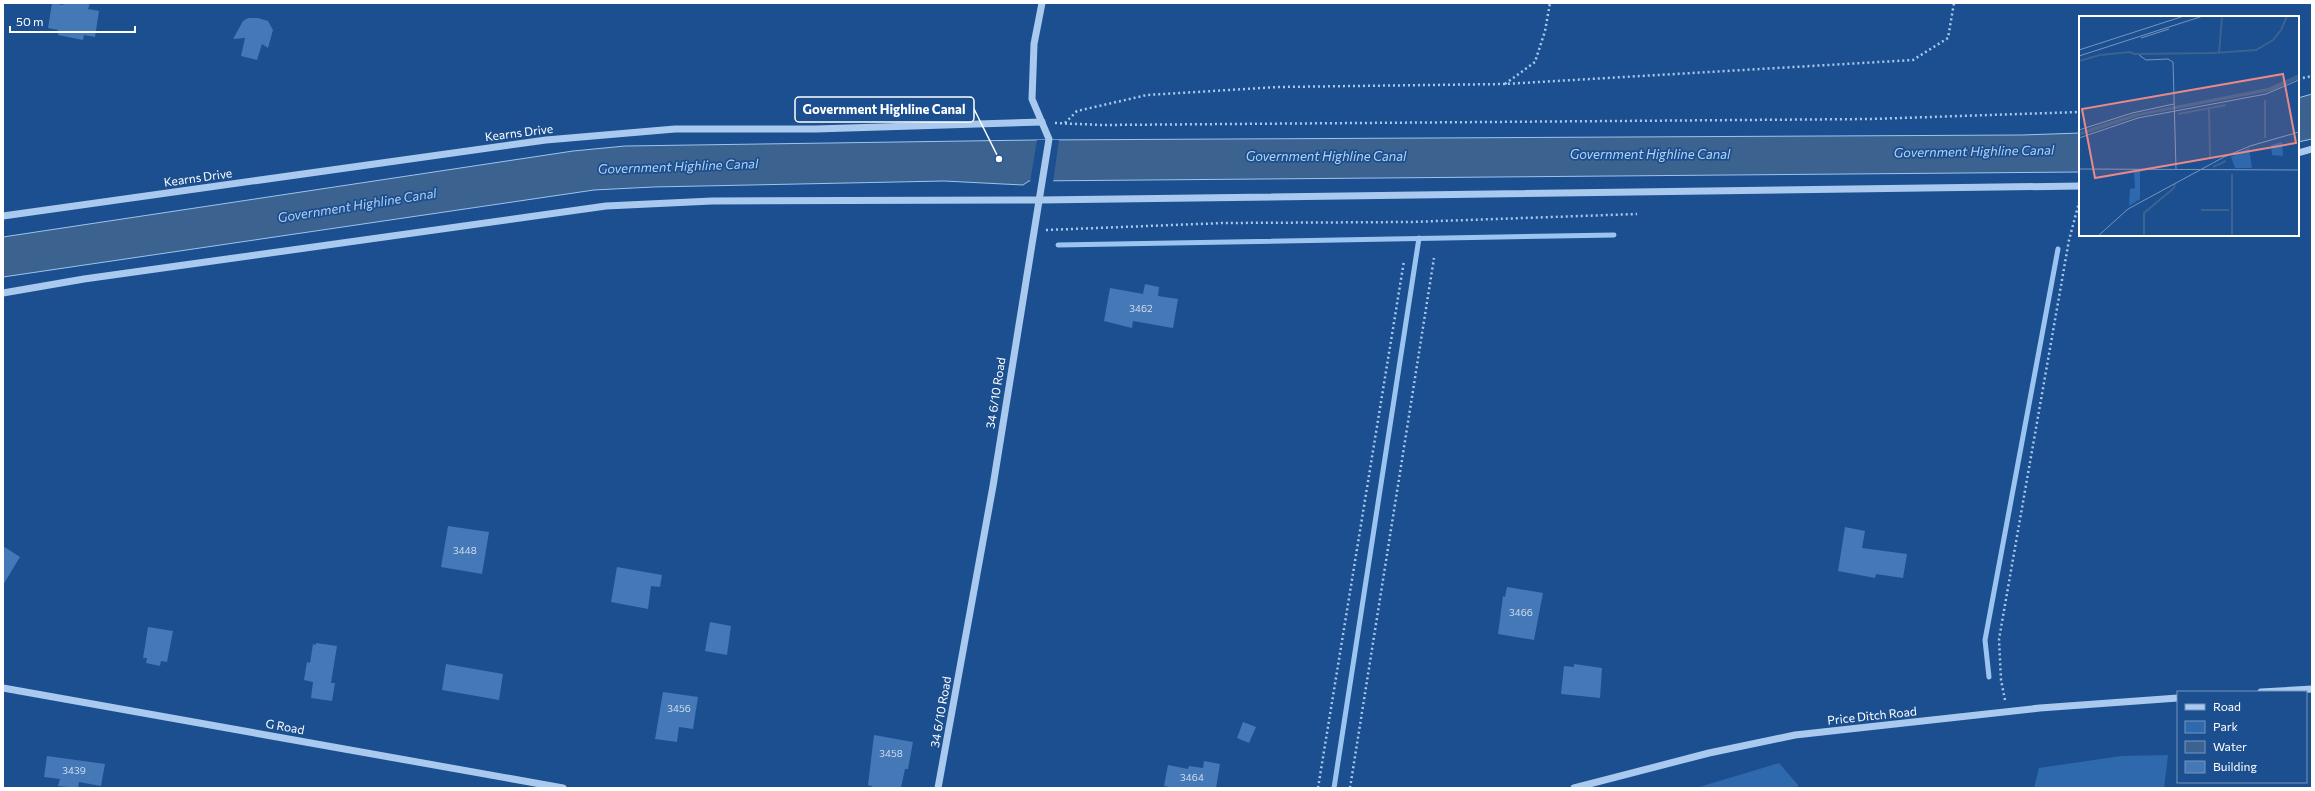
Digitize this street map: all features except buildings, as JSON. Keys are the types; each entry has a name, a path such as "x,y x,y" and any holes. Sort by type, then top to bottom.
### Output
{"street":[{"name":"34 6/10 Road","path":"938,788 993,486 1019,317 1035,231 1049,139 1032,99 1034,44 1042,3"},
{"name":"Kearns Drive","path":"3,216 546,140 675,130 816,129 1042,122"},
{"path":"2299,153 2312,149"},
{"path":"3,292 84,279 606,206 712,201 1040,200 2079,186"},
{"name":"G Road","path":"3,688 563,788"},
{"path":"2277,691 2312,689"},
{"name":"Price Ditch Road","path":"1574,788 1709,753 1795,735 2008,712 2177,698"}],"path":[{"path":"1505,84 1535,62 1545,31 1550,3"},
{"path":"1065,123 1077,111 1148,95 1278,87 1505,84 1913,60 1948,38 1954,3"},
{"path":"2299,79 2312,76"},
{"path":"1042,122 1102,125 1871,119 2079,112"},
{"path":"2008,712 2001,680 1999,640 2069,240 2079,203"},
{"path":"1035,231 1224,223 1411,222 1637,214"},
{"path":"1350,788 1434,258"},
{"path":"1318,788 1404,261"}],"green space":[{"path":"2168,755 2164,788 2034,788 2039,768 2121,756"},
{"path":"1779,763 1798,785 1798,788 1696,788"}],"water":[{"path":"2312,94 2312,139 2299,142 2299,98"},
{"path":"2079,133 2079,172 1029,181 1023,185 944,181 653,187 594,190 3,277 3,237 573,151 625,146 1035,140 2022,135"}],"pier":[{"path":"1037,140 1059,140 1053,182 1030,182"}],"waterway":[{"path":"1058,245 1614,235"},
{"path":"1334,788 1419,238"},
{"path":"1989,677 1985,640 2058,249"}],"place":[{"name":"Government Highline Canal","path":"999,159"}]}
